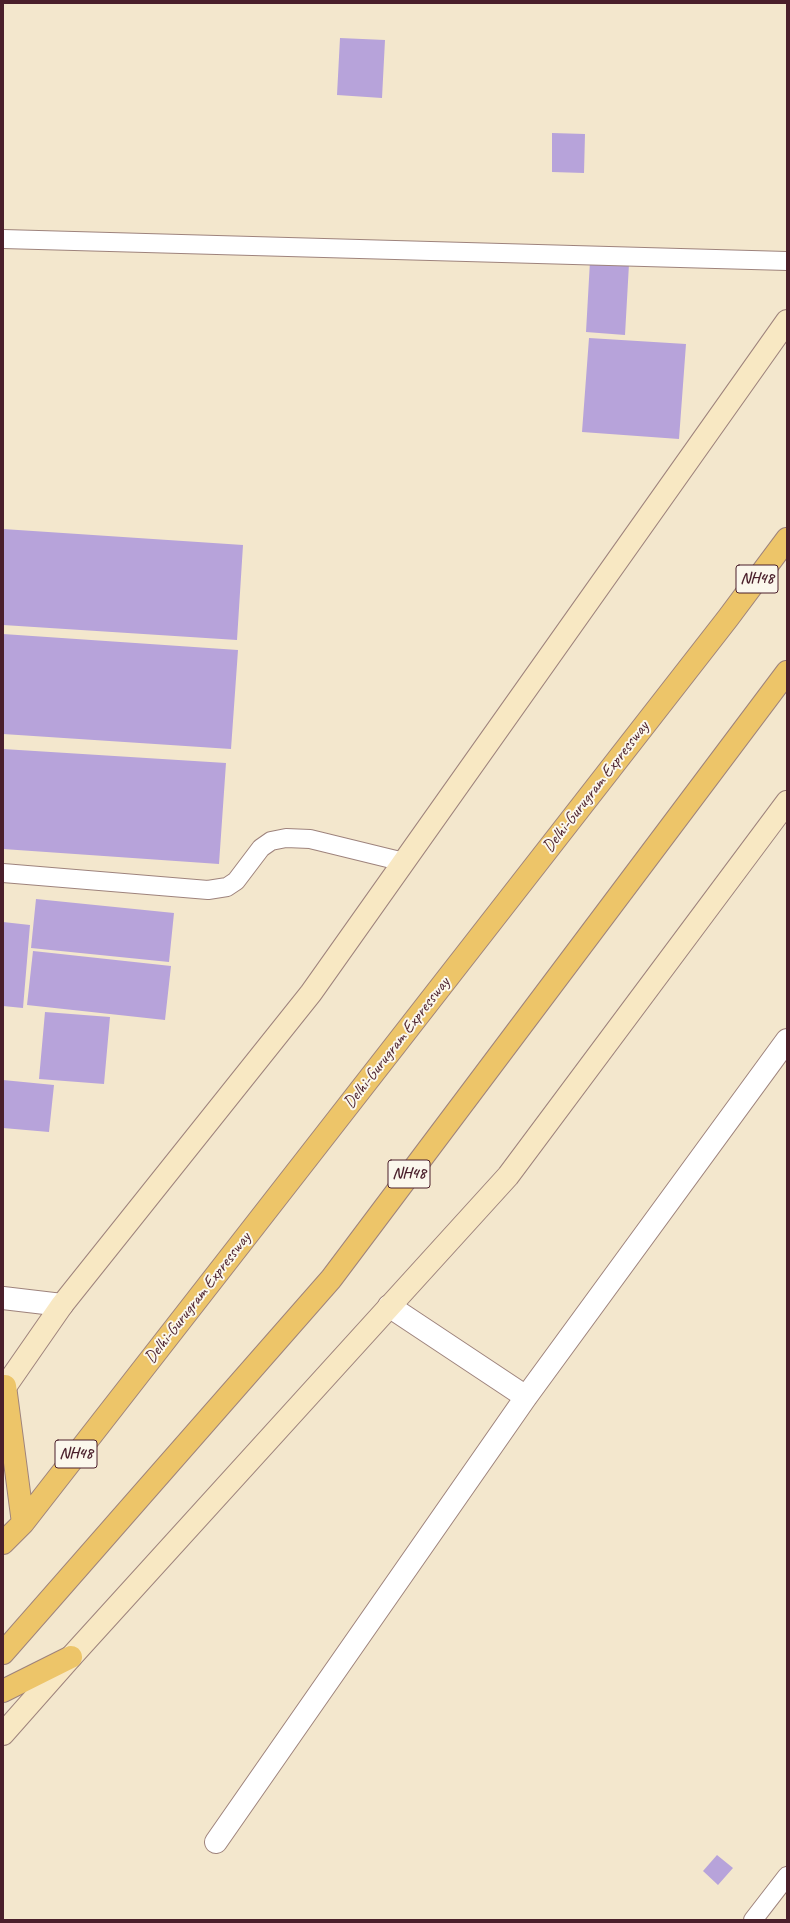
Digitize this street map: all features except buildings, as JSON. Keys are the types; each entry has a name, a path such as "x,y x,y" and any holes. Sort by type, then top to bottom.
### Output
{"highway":[{"name":"Delhi-Gurugram Expressway","path":"3,1543 22,1524 728,618 787,539"},
{"name":"NH48","path":"3,1653 331,1279 787,672"},
{"path":"4,1388 22,1524"},
{"path":"3,1691 71,1657"}],"main road":[{"path":"4,1388 62,1305 311,993 787,321"},
{"path":"3,1734 71,1657 508,1176 787,802"}],"street":[{"path":"216,1842 526,1397 787,1040"},
{"path":"3,1298 62,1305"},
{"path":"389,1306 526,1397"}],"lane":[{"path":"3,239 787,261"},
{"path":"3,873 208,890 226,887 236,881 261,848 271,841 286,838 310,839 404,862"},
{"path":"753,1920 787,1876"}]}
